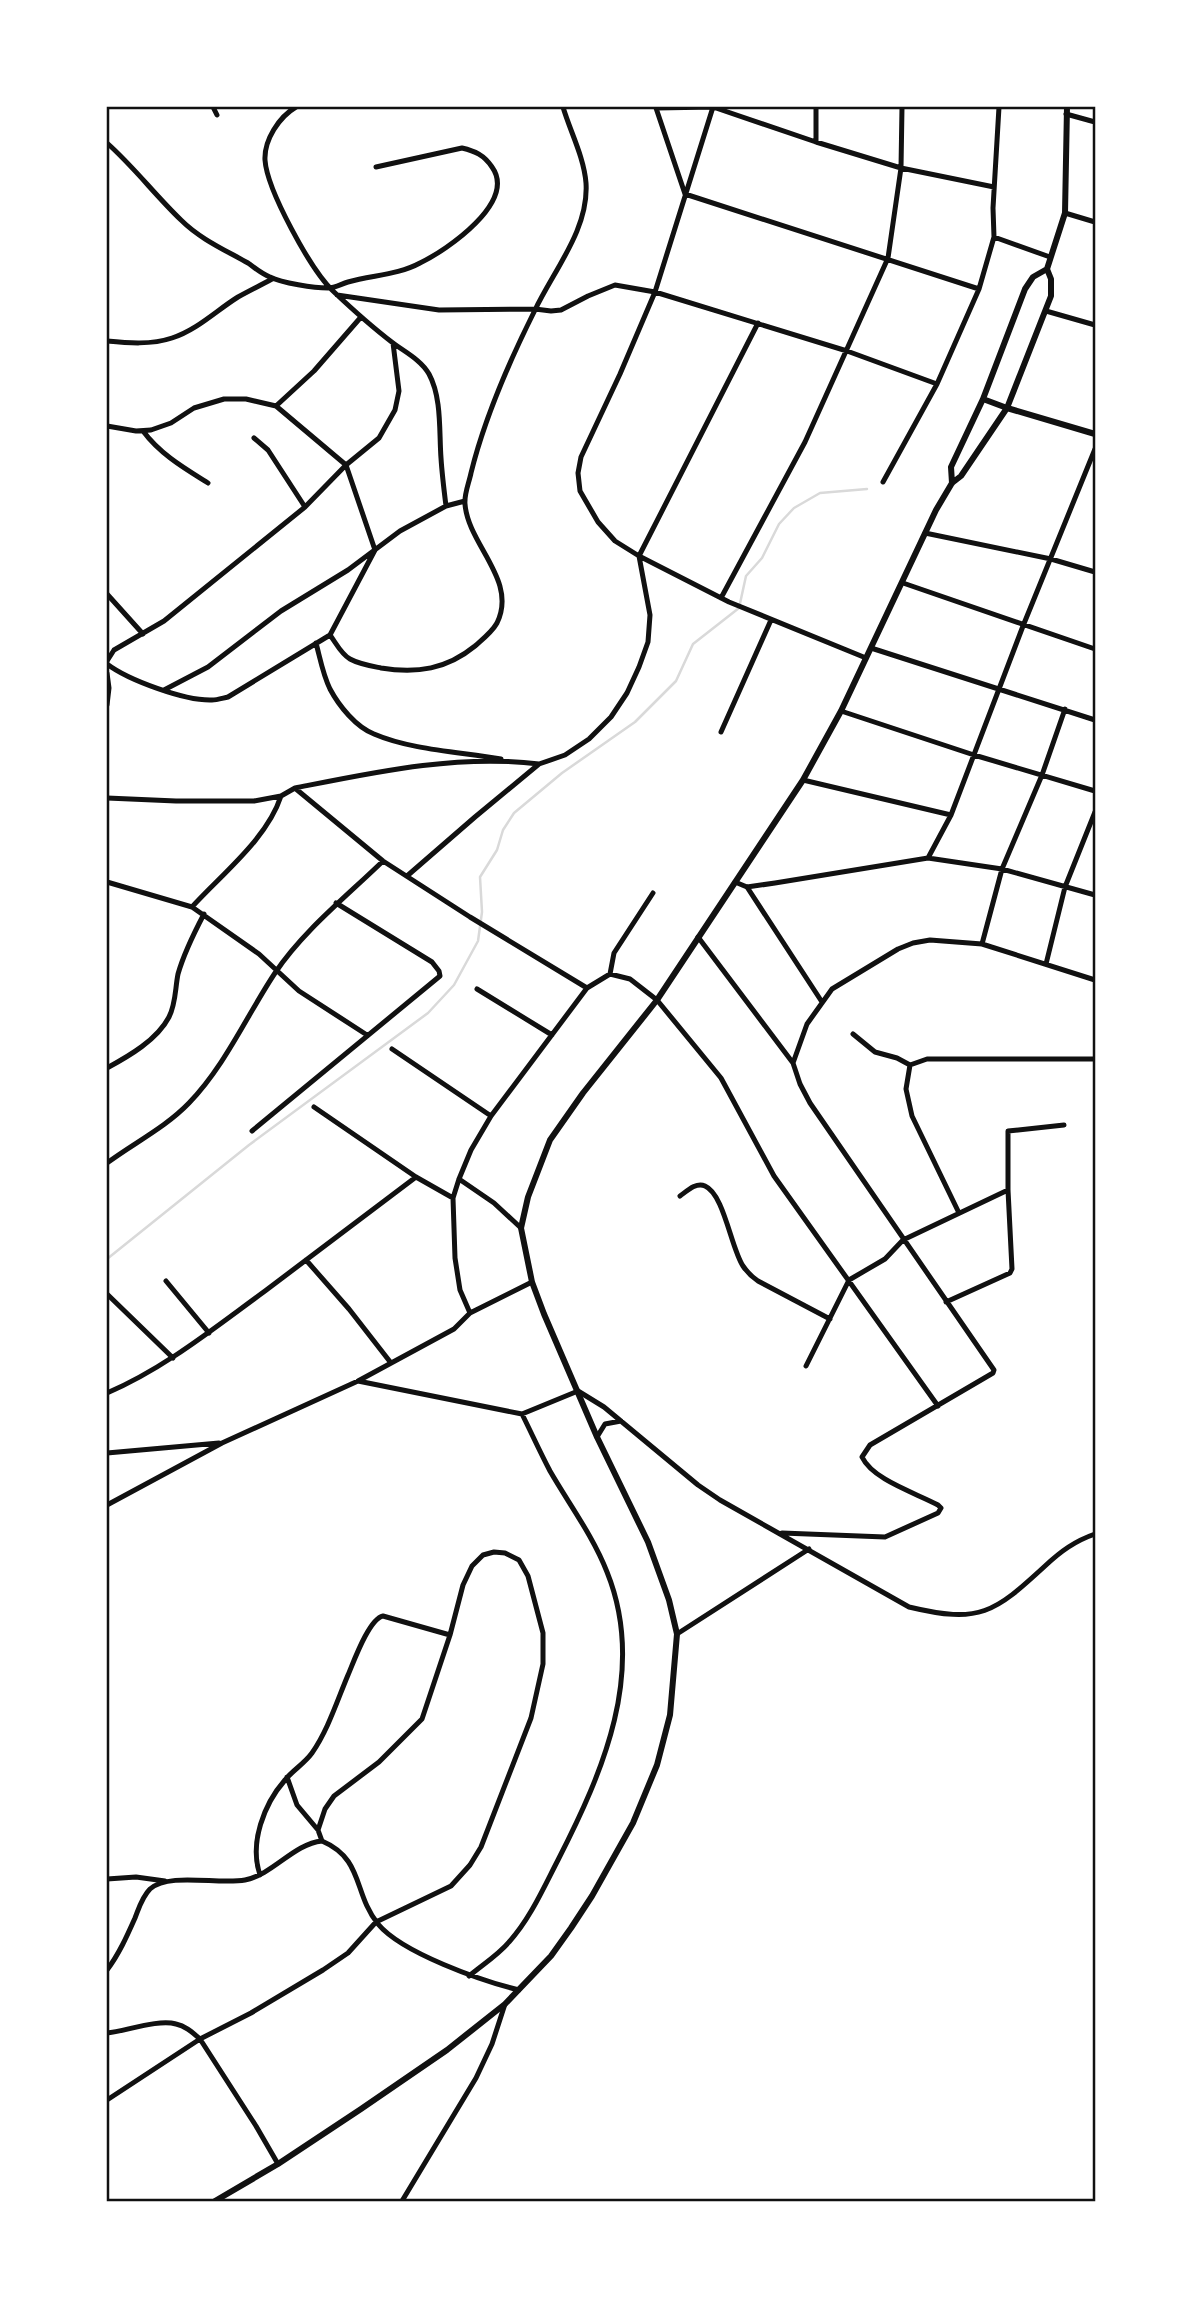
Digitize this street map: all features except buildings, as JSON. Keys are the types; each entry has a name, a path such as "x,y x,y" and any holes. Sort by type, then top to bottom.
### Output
{"street":[{"path":"213,107 217,115"},
{"path":"296,107 289,111 268,141 265,159 270,180 295,235 330,289 360,317 421,363 429,375 438,409 446,506"},
{"path":"330,635 350,659 370,666 402,671 427,670 447,665 468,652 497,624 503,606 500,587 470,524 464,501 480,438 510,362 583,215 586,183 578,150 562,107"},
{"path":"685,194 656,107 713,107 901,168 994,187"},
{"path":"713,107 655,292 581,457 578,473 580,491 598,522 615,541 639,556 729,602 866,658"},
{"path":"816,107 816,142"},
{"path":"721,598 805,442 888,258 901,168 902,107"},
{"path":"883,482 937,384 979,289 994,237 999,107"},
{"path":"215,2201 278,2164 447,2050 505,2004 551,1956 571,1928 633,1823 657,1765 670,1715 677,1634 659,1568 597,1437 532,1282 521,1228 528,1197 550,1140 583,1093 657,1000 803,780 841,711 925,533 952,483 961,476 1007,408 1046,311 1052,287 1047,269 1065,212 1067,110 1095,122"},
{"path":"107,143 131,163 183,222 216,247 272,279 330,289 419,264 448,246 473,225 491,205 498,192 495,170 476,151 462,148 376,167"},
{"path":"685,194 979,289"},
{"path":"1065,212 1095,222"},
{"path":"994,237 1050,257"},
{"path":"952,483 951,467 983,399 1025,289 1033,277 1047,269"},
{"path":"107,341 153,342 173,337 198,325 238,297 272,279"},
{"path":"337,295 439,310 561,310 615,285 655,292 758,323 847,351 937,384"},
{"path":"1046,311 1095,326"},
{"path":"276,406 314,372 360,317"},
{"path":"407,876 539,764 565,755 589,739 611,717 635,676 648,642 650,615 639,556 758,323"},
{"path":"107,426 151,430 194,408 224,399 246,399 276,406 346,465 374,550 330,635 228,697 214,701 201,700 164,690 131,680 107,663 114,650 164,621 305,507 346,465 379,438 396,410 399,391 393,343"},
{"path":"983,399 1095,434"},
{"path":"143,431 177,464 208,483"},
{"path":"254,438 268,450 305,507"},
{"path":"928,858 951,815 1023,626 1095,449"},
{"path":"164,690 208,667 281,611 348,570 400,531 446,506 464,501"},
{"path":"925,533 1051,559 1095,572"},
{"path":"903,583 1095,649"},
{"path":"107,594 143,634"},
{"path":"721,732 771,620"},
{"path":"316,643 331,691 349,715 372,734 404,743 539,764"},
{"path":"871,648 1095,720"},
{"path":"107,673 107,705"},
{"path":"982,944 1002,869 1042,775 1065,709"},
{"path":"841,711 1095,791"},
{"path":"107,797 152,801 254,801 281,796 295,789 417,765 509,760"},
{"path":"803,780 951,815"},
{"path":"295,789 383,861 587,988"},
{"path":"192,907 261,834 276,811 281,796"},
{"path":"1046,964 1065,887 1095,812"},
{"path":"735,882 747,887 928,858 1002,869 1095,894"},
{"path":"107,1163 164,1124 189,1103 212,1075 277,970 336,904 383,861"},
{"path":"107,882 192,907 204,914 259,954 299,991 367,1035"},
{"path":"747,887 822,1002"},
{"path":"610,974 614,953 653,894"},
{"path":"252,1131 440,976 432,962 336,904"},
{"path":"107,1068 136,1051 168,1020 173,1008 178,976 192,937 204,914"},
{"path":"698,937 793,1063 810,1103 994,1370 864,1451 862,1457 869,1468 892,1483 938,1505 940,1511 885,1537 782,1533"},
{"path":"793,1063 807,1024 832,989 898,949 913,943 930,940 982,944 1095,980"},
{"path":"470,1313 456,1275 453,1198 471,1150 491,1116 587,988 610,974 630,979 657,1000 722,1078 774,1176 938,1406"},
{"path":"477,989 552,1035"},
{"path":"853,1034 875,1052 910,1065 927,1059 1095,1059"},
{"path":"392,1049 491,1116"},
{"path":"910,1065 906,1089 912,1116 959,1213"},
{"path":"314,1107 416,1177 453,1198"},
{"path":"946,1302 1010,1273 1012,1269 1007,1191 1008,1131 1064,1125"},
{"path":"107,1393 173,1358 416,1177"},
{"path":"460,1179 494,1203 521,1228"},
{"path":"680,1196 698,1185 709,1189 721,1208 736,1254 750,1275 830,1319"},
{"path":"806,1366 849,1280 885,1259 903,1240 1007,1191"},
{"path":"306,1260 391,1363"},
{"path":"166,1281 208,1333"},
{"path":"107,1505 222,1443 358,1381 454,1329 470,1313 532,1282"},
{"path":"107,1294 173,1358"},
{"path":"358,1381 522,1413 578,1391 622,1421 698,1485 745,1515 782,1533 909,1606 939,1614 963,1615 1002,1604 1063,1549 1079,1539 1095,1534"},
{"path":"469,1976 509,1942 530,1912 552,1871 586,1805 607,1751 622,1686 620,1615 608,1573 587,1530 549,1469 522,1413"},
{"path":"597,1437 605,1424 622,1421"},
{"path":"107,1453 222,1443"},
{"path":"677,1634 809,1549"},
{"path":"107,2100 200,2039 251,2013 323,1970 348,1953 376,1922 451,1886 470,1865 481,1847 531,1718 543,1664 543,1633 528,1576 519,1560 505,1553 494,1552 483,1555 472,1566 463,1585 450,1635 422,1719 411,1733 379,1762 334,1796 325,1809 318,1830"},
{"path":"260,1875 255,1855 259,1832 272,1796 287,1777 311,1755 357,1653 379,1617 450,1635"},
{"path":"287,1777 297,1805 318,1830 322,1842"},
{"path":"107,1879 136,1877 165,1881 226,1882 247,1879 260,1875 308,1844 322,1842 351,1862 376,1922 385,1931 418,1952 469,1976 519,1990"},
{"path":"107,1970 118,1956 144,1898 151,1888 165,1881"},
{"path":"402,2201 476,2078 492,2044 505,2004"},
{"path":"107,2033 166,2023 188,2029 200,2039 278,2164"}],"waterway":[{"path":"107,1259 249,1145 428,1013 454,985 478,941 482,912 480,877 497,850 503,830 514,813 562,773 635,722 676,681 693,644 739,608 746,576 762,558 779,524 794,508 820,493 867,489"}]}
